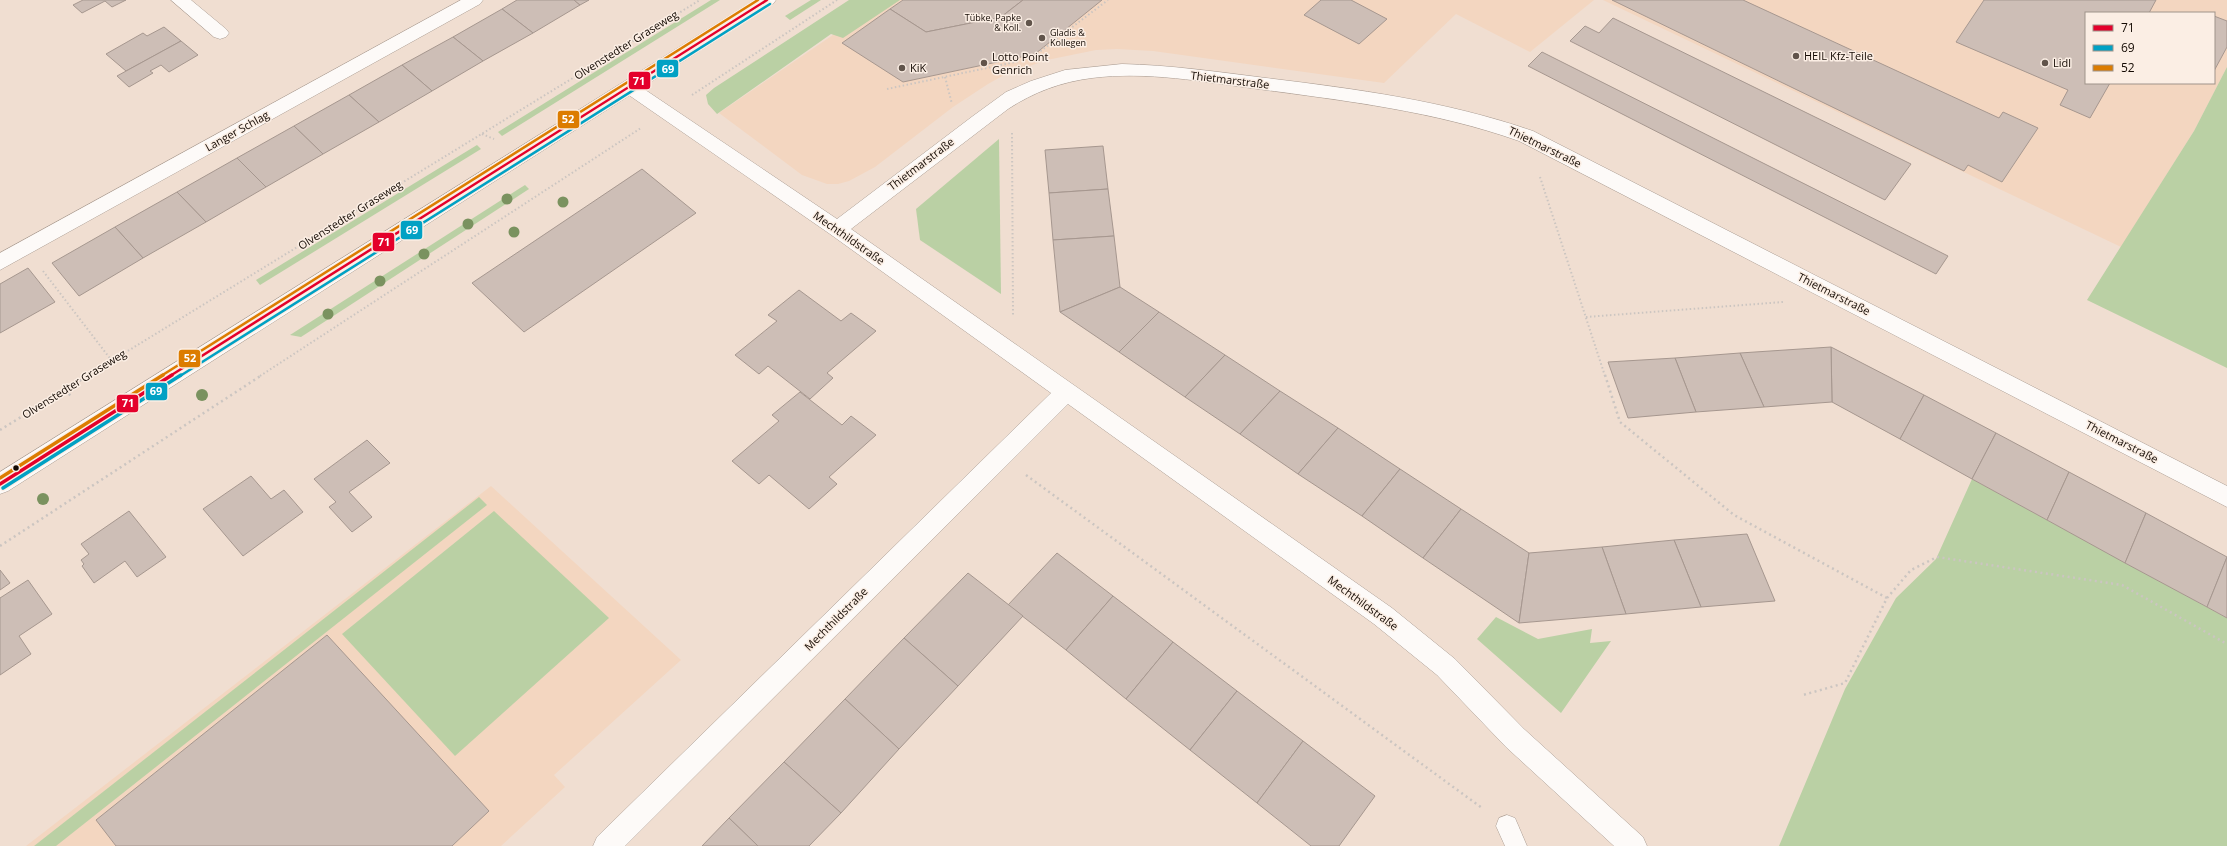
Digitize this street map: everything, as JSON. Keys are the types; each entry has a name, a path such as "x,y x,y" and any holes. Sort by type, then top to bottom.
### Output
{"street":[{"path":"180,0 220,33"},
{"name":"Langer Schlag","path":"0,262 474,0"},
{"path":"0,484 768,0"},
{"name":"Thietmarstraße","path":"836,229 985,116 1012,98 1036,86 1081,74 1113,70 1150,71 1406,102 1467,116 1526,136 2227,497"},
{"name":"Mechthildstraße","path":"629,87 836,229 1383,616 1467,687 1515,738 1634,846"},
{"name":"Mechthildstraße","path":"606,846 1066,392"}],"lane":[{"path":"1507,826 1516,846"}],"path":[{"name":"Olvenstedter Graseweg","path":"0,430 700,0"},
{"path":"694,94 837,0"},
{"path":"1030,59 1108,0"},
{"path":"887,89 1023,60"},
{"path":"945,77 953,110"},
{"path":"1012,98 1014,354"},
{"path":"0,546 640,129"},
{"path":"1526,136 1620,422 1734,515 1886,598"},
{"path":"26,248 112,361"},
{"path":"1586,316 1805,301 1835,295"},
{"path":"65,390 72,397"},
{"path":"1022,472 1484,809"},
{"path":"1803,695 1845,683 1886,598 1911,570 1937,557 2122,585 2227,644"}],"shaded area":[{"path":"884,0 1594,0 1530,52 1456,14 1384,83 1153,51 1117,49 1096,50 1047,60 1004,75 988,84 953,107 875,167 849,181 838,184 827,184 802,175 719,113"},
{"path":"1603,0 2227,0 2227,67 2194,131 2121,247"},
{"path":"491,486 681,660 554,775 565,787 501,846 26,846"}],"green space":[{"path":"711,0 720,0 502,136 498,132"},
{"path":"811,0 821,0 790,20 785,16"},
{"path":"849,0 900,0 843,38 831,34 717,114 708,104 706,95 714,88"},
{"path":"2227,67 2227,368 2087,300 2194,131"},
{"path":"999,139 1001,294 920,240 916,209"},
{"path":"477,145 481,149 260,285 256,280"},
{"path":"525,185 529,189 301,337 290,335"},
{"path":"1972,479 2227,618 2227,846 1779,846 1845,689 1896,598 1936,559"},
{"path":"479,497 487,505 56,846 34,846"},
{"path":"494,511 609,618 455,756 342,634"},
{"path":"1496,617 1538,639 1592,629 1590,643 1611,641 1561,713 1477,639"}],"building":[{"path":"83,0 126,0 112,7 105,1 82,13 73,5"},
{"path":"517,0 574,0 580,5 533,33 502,9"},
{"path":"574,0 589,0 580,5"},
{"path":"903,0 1023,0 1001,17 926,32 890,9"},
{"path":"1023,0 1102,0 1035,54 903,82 842,43 890,9 926,32 1001,17"},
{"path":"1321,0 1351,0 1387,19 1359,44 1304,15"},
{"name":"HEIL Kfz-Teile","path":"1612,0 1743,0 1999,118 2003,112 2038,128 2002,182 1968,165 1964,171"},
{"name":"Lidl","path":"1984,0 2156,0 2150,12 2085,12 2085,84 2109,84 2090,118 2060,105 2068,90 1956,42"},
{"path":"502,9 533,33 483,61 453,37"},
{"path":"2215,16 2227,21 2227,47 2215,69"},
{"path":"1613,18 1911,164 1885,200 1570,41 1585,26 1599,33"},
{"path":"164,27 181,41 126,71 106,54 143,33 147,36"},
{"path":"453,37 483,61 432,91 402,65"},
{"path":"181,41 198,55 169,72 161,65 150,71 153,73 129,87 117,76"},
{"path":"1542,52 1948,256 1936,274 1528,66"},
{"path":"402,65 432,91 379,122 349,95"},
{"path":"349,95 379,122 323,154 294,126"},
{"path":"294,126 323,154 266,187 237,158"},
{"path":"1103,146 1108,189 1049,193 1045,150"},
{"path":"237,158 266,187 206,222 177,192"},
{"path":"642,169 696,213 524,332 472,283"},
{"path":"1108,189 1114,236 1053,240 1049,193"},
{"path":"177,192 206,222 143,258 115,227"},
{"path":"115,227 143,258 79,296 52,263"},
{"path":"1114,236 1120,287 1060,312 1053,240"},
{"path":"28,268 55,302 0,333 0,284"},
{"path":"1120,287 1159,312 1119,352 1060,312"},
{"path":"799,290 841,321 851,313 876,331 827,373 833,378 810,399 768,366 759,374 735,355 777,321 768,315"},
{"path":"1159,312 1225,355 1185,397 1119,352"},
{"path":"1831,347 1924,395 1900,439 1832,402"},
{"path":"1831,347 1832,402 1764,407 1740,353"},
{"path":"1740,353 1764,407 1696,412 1675,358"},
{"path":"1225,355 1280,391 1240,434 1185,397"},
{"path":"1675,358 1696,412 1628,418 1608,362"},
{"path":"1280,391 1338,428 1298,474 1240,434"},
{"path":"800,392 842,425 851,416 876,435 829,477 837,484 809,509 769,475 759,484 732,461 779,421 772,415"},
{"path":"1924,395 1996,433 1972,479 1900,439"},
{"path":"1338,428 1400,469 1362,516 1298,474"},
{"path":"1996,433 2069,472 2047,520 1972,479"},
{"path":"367,440 390,463 349,492 372,517 352,532 329,507 336,502 314,479"},
{"path":"1400,469 1461,509 1423,558 1362,516"},
{"path":"2069,472 2146,513 2125,563 2047,520"},
{"path":"251,476 271,499 284,490 303,512 243,556 203,509"},
{"path":"1461,509 1529,553 1519,623 1423,558"},
{"path":"129,511 166,557 137,577 125,561 94,583 82,566 84,564 81,560 89,554 81,544"},
{"path":"2146,513 2227,557 2207,607 2125,563"},
{"path":"1747,534 1775,601 1701,607 1674,540"},
{"path":"1674,540 1701,607 1626,614 1602,547"},
{"path":"1602,547 1626,614 1519,623 1529,553"},
{"path":"1057,553 1113,596 1066,650 1008,605"},
{"path":"2227,557 2227,618 2207,607"},
{"path":"0,570 10,583 0,590"},
{"path":"968,573 1023,616 958,686 904,638"},
{"path":"28,580 52,614 19,636 31,654 0,675 0,598"},
{"path":"1113,596 1173,642 1126,699 1066,650"},
{"path":"327,635 489,811 452,846 116,846 96,820"},
{"path":"904,638 958,686 899,749 845,699"},
{"path":"1173,642 1237,691 1190,750 1126,699"},
{"path":"1237,691 1303,741 1257,803 1190,750"},
{"path":"845,699 899,749 841,813 784,762"},
{"path":"1303,741 1375,796 1339,846 1311,846 1257,803"},
{"path":"784,762 841,813 809,846 758,846 729,818"},
{"path":"729,818 758,846 702,846"}],"transit line":[{"name":"52","path":"0,478 758,0"},
{"name":"71","path":"0,484 767,0"},
{"name":"69","path":"3,488 770,4"}],"place":[{"name":"Tübke, Papke & Koll.","path":"1029,23"},
{"name":"Gladis & Kollegen","path":"1042,38"},
{"name":"HEIL Kfz-Teile","path":"1796,56"},
{"name":"Lotto Point Genrich","path":"984,63"},
{"name":"Lidl","path":"2045,63"},
{"name":"KiK","path":"902,68"}]}
